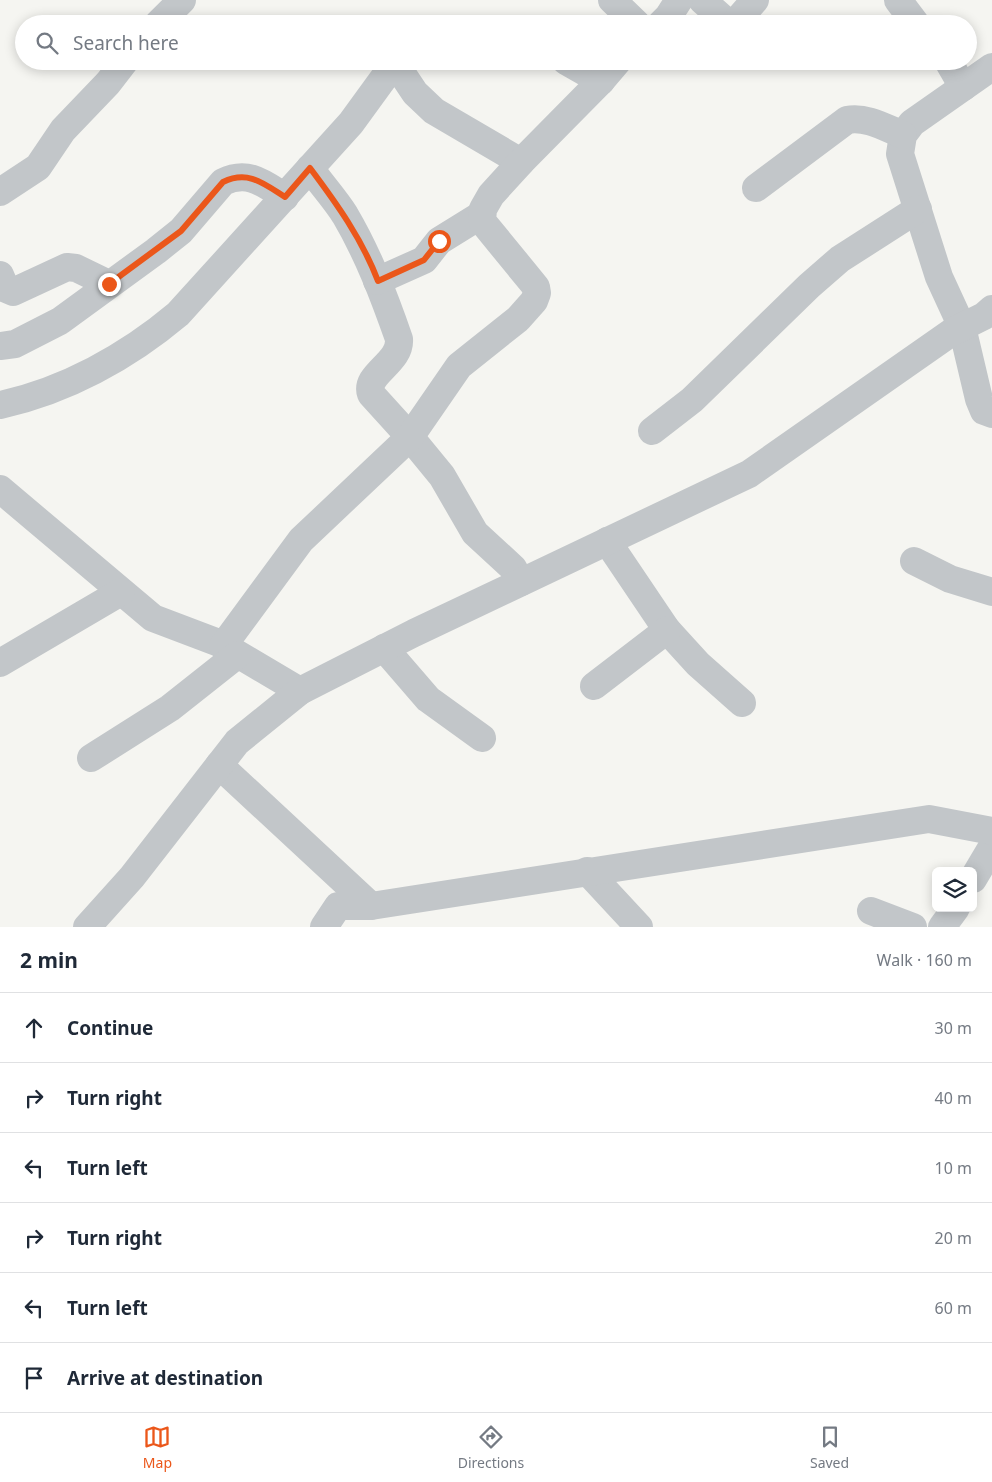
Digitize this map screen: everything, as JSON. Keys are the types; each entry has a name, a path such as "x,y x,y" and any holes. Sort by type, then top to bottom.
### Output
{"street":[{"path":"167,15 182,0"},
{"path":"612,0 628,15"},
{"path":"669,15 679,0"},
{"path":"702,0 719,15"},
{"path":"742,15 755,0"},
{"path":"898,0 909,15"},
{"path":"992,67 912,123 903,135 900,154 939,277 962,327 979,399 984,411 992,414"},
{"path":"0,192 38,167 63,130 118,70"},
{"path":"0,405 30,399 121,355 178,314 351,124 385,75 391,70"},
{"path":"397,70 401,72 415,93 434,111 521,162"},
{"path":"953,70 963,87"},
{"path":"91,758 170,708 230,650 301,540 410,438 459,366 518,319 534,301 536,287 487,228 482,221 482,215 491,195 610,71"},
{"path":"756,188 847,120 858,119 867,121 903,135"},
{"path":"310,168 343,213 359,240 378,281 399,339 400,345 395,355 371,381 370,394 410,438 446,483 475,533 513,568 521,582"},
{"path":"0,346 15,344 60,321 181,231 223,182 242,176 255,180 285,197"},
{"path":"652,431 698,394 809,286 840,259 918,209"},
{"path":"378,281 424,260 439,241 482,215"},
{"path":"0,275 6,289 12,292 67,267 76,268 109,284"},
{"path":"87,927 132,877 237,742 300,691 384,648 749,474 952,332 984,316 992,309"},
{"path":"1,491 153,618 230,650 300,691"},
{"path":"608,541 667,630 698,664 742,703"},
{"path":"914,561 950,579 992,592"},
{"path":"0,663 121,592"},
{"path":"594,686 667,630"},
{"path":"384,648 428,699 482,738"},
{"path":"219,765 371,906"},
{"path":"324,927 338,906 371,906 929,819 992,831"},
{"path":"977,872 992,847"},
{"path":"587,871 639,927"},
{"path":"871,911 913,927"},
{"path":"942,927 953,912"}],"route":[{"path":"109,284 181,231 223,182 242,176 255,180 285,197 310,168 343,213 359,240 378,281 421,262 439,241"}]}
